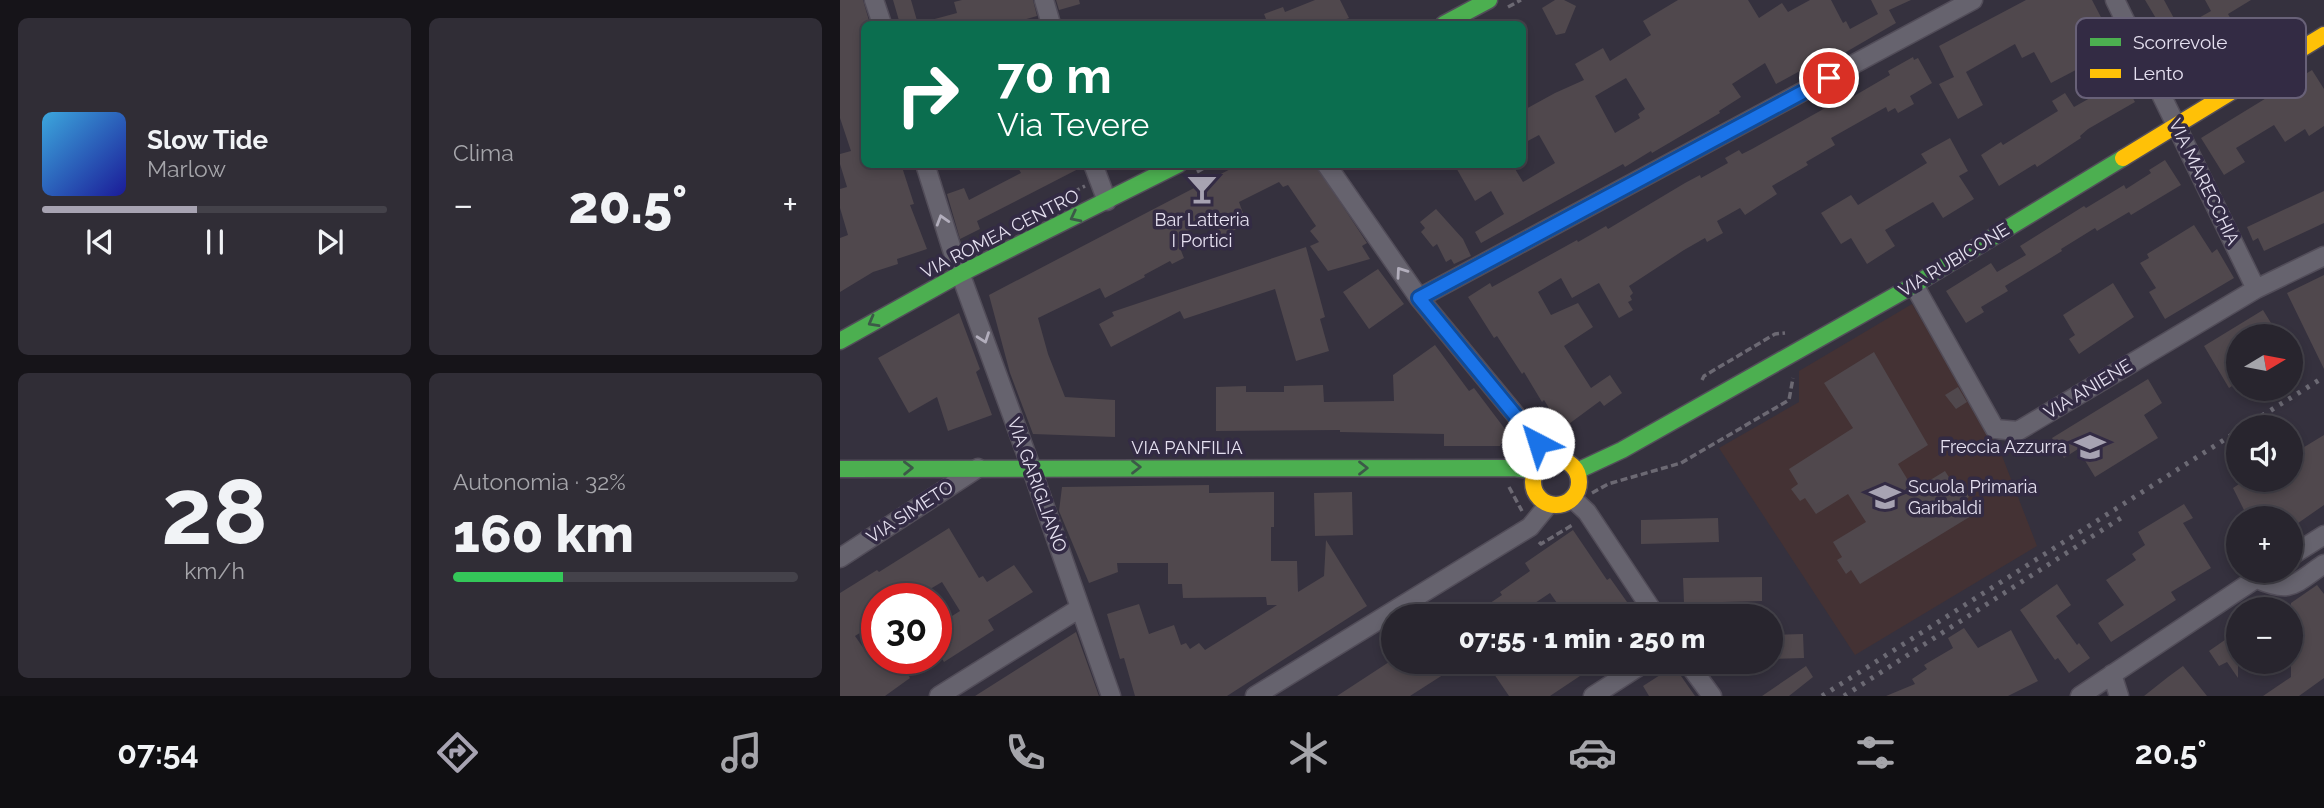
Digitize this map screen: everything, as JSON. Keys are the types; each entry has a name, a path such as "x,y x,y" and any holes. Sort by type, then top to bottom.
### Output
{"street":[{"path":"874,0 881,21"},
{"path":"1044,0 1050,21"},
{"path":"1450,21 1489,0"},
{"path":"1419,298 1973,0"},
{"name":"VIA MARECCHIA","path":"2115,0 2124,18"},
{"name":"VIA RUBICONE","path":"2306,46 2324,35"},
{"name":"VIA MARECCHIA","path":"2164,98 2256,289"},
{"name":"VIA RUBICONE","path":"1577,471 1622,450 1914,285 2221,98"},
{"name":"VIA GARIGLIANO","path":"926,168 960,274 1111,696"},
{"path":"1095,168 1107,201"},
{"name":"VIA ROMEA CENTRO","path":"840,341 960,274 1171,168"},
{"path":"1329,168 1419,298 1552,459"},
{"name":"VIA ANIENE","path":"1914,285 1995,429 2018,431 2256,289 2324,256"},
{"path":"1552,459 1566,461 1577,471 1579,486 1573,499 1561,505 1548,505 1536,495 1533,487 1535,471 1539,465 1552,459"},
{"name":"VIA SIMETO","path":"840,558 980,467"},
{"name":"VIA PANFILIA","path":"840,469 1502,468 1535,471"},
{"path":"1573,499 1587,512 1648,604"},
{"path":"1255,696 1530,527 1548,505"},
{"path":"2303,548 2324,535"},
{"path":"2303,577 2324,565"},
{"path":"2080,696 2251,583"},
{"path":"2272,583 2277,587 2286,587 2293,583"},
{"path":"939,696 1080,608"},
{"path":"1594,696 1628,674"},
{"path":"1696,674 1712,696"},
{"path":"2112,674 2119,696"}],"shaded area":[{"name":"Scuola Primaria Garibaldi","path":"1912,304 1999,448 2037,546 1855,655 1719,448 1799,402 1799,371"}],"building":[{"path":"840,0 863,0 869,21 861,21 859,31 861,168 902,168 914,204 910,205 927,249 897,259 898,264 873,272 840,292 840,238 848,235 840,208 840,189 847,187 840,154 851,151 840,118"},
{"path":"893,0 911,0 917,21 899,21"},
{"path":"1033,0 1037,16 1020,21 931,21 957,13 954,2"},
{"path":"1056,0 1079,0 1080,4 1059,10"},
{"path":"1315,0 1340,0 1349,18 1341,21 1262,21 1266,19 1264,14 1283,7 1285,12"},
{"path":"1555,0 1564,0 1576,6 1565,33 1556,35 1542,8"},
{"path":"1678,0 1748,0 1759,18 1782,3 1788,12 1810,0 1831,0 1843,23 1846,21 1850,29 1878,14 1871,0 1911,0 1889,10 1896,23 1834,59 1831,54 1776,84 1765,63 1732,84 1741,97 1719,111 1720,113 1652,153 1651,151 1625,167 1623,164 1481,243 1475,232 1504,214 1491,191 1475,201 1456,168 1514,168 1523,182 1555,163 1539,135 1526,142 1526,109 1584,80 1575,64 1603,48 1610,61 1651,35 1643,21","holes":["1626,78 1645,109 1638,114 1640,118 1615,133 1595,96"]},
{"path":"2026,0 2092,0 2101,18 2076,18 2076,70 2051,83 2034,52 2022,58 2015,44 1966,72 1983,105 1958,119 1939,84 1954,77 1939,46"},
{"path":"2145,0 2164,0 2174,18 2156,18"},
{"path":"2205,0 2251,0 2228,14 2230,18 2199,18 2211,11"},
{"path":"1913,57 1914,60 1918,58 1932,83 1910,96 1914,104 1898,113 1895,108 1888,112 1886,107 1831,138 1835,145 1772,186 1777,194 1745,215 1740,208 1717,221 1723,233 1707,242 1705,238 1629,286 1633,293 1630,296 1632,300 1628,302 1633,310 1619,318 1599,283 1572,298 1561,278 1538,292 1551,315 1578,303 1593,327 1564,346 1591,388 1610,375 1622,393 1604,406 1600,401 1562,429 1524,372 1522,374 1497,336 1494,338 1468,297 1490,283 1492,287 1577,240 1578,242 1606,226 1608,229 1685,183 1700,175 1701,178 1728,163 1725,158 1739,150 1742,154 1852,93 1854,96 1890,75 1888,71"},
{"path":"2312,70 2324,89 2324,126 2309,136 2305,129 2285,142 2274,125 2236,148 2245,162 2224,175 2201,138 2266,98 2306,98 2306,74"},
{"path":"2065,93 2074,107 2090,98 2133,98 2135,102 2088,129 2081,138 2037,167 2035,164 1999,186 1981,155 2001,142 2003,145 2058,111 2052,101"},
{"path":"1950,138 1968,171 1959,176 1974,199 1943,218 1933,202 1885,230 1895,246 1867,264 1851,238 1841,244 1821,213 1851,195 1858,205 1927,163 1921,154"},
{"path":"2165,160 2181,185 2131,215 2129,212 2097,231 2095,228 2061,249 2062,251 2005,286 2008,291 1981,307 1984,312 1966,323 1946,291 1991,263 1997,272 2026,255 2020,246 2084,206 2086,208 2124,185 2126,189"},
{"path":"1018,168 1080,168 977,221 980,229 960,239 947,194 964,188 969,200 1021,173"},
{"path":"1232,168 1318,168 1367,243 1362,246 1370,259 1328,271 1310,246 1319,242 1310,231 1316,226 1288,185 1283,187 1279,182 1239,202 1247,224 1220,237 1212,219 1179,235 1184,245 1180,248 1184,258 1172,264 1170,261 1105,298 1100,288 1038,318 1048,354 1065,397 1115,400 1115,437 1033,434 1010,373 989,295"},
{"path":"2324,191 2324,223 2264,251 2258,238 2253,241 2247,227"},
{"path":"1436,209 1463,239 1471,256 1454,264 1451,259 1446,262 1437,244 1433,247 1421,232 1425,228 1420,222"},
{"path":"2194,225 2212,253 2217,249 2234,278 2165,319 2149,292 2156,288 2140,263 2149,258 2147,254"},
{"path":"1306,247 1325,317 1320,319 1329,351 1296,361 1275,289 1184,319 1180,311 1111,347 1099,324 1114,316 1112,312"},
{"path":"1378,269 1404,304 1369,329 1343,292"},
{"path":"2324,275 2324,369 2303,324 2287,293"},
{"path":"2113,283 2134,317 2079,354 2069,339 2075,335 2063,315"},
{"path":"2263,310 2272,324 2240,324"},
{"path":"959,313 980,369 976,372 992,415 948,431 937,397 909,413 878,358"},
{"path":"2226,333 2226,383 2204,346"},
{"path":"1435,345 1469,391 1474,388 1508,433 1500,446 1444,446 1444,434 1340,430 1216,431 1216,387 1246,386 1246,392 1284,392 1284,386 1323,385 1324,402 1394,401 1393,375"},
{"path":"1874,352 1928,445 1898,464 1914,490 1945,471 1956,488 1962,484 1969,497 1962,502 1971,516 1860,584 1851,570 1846,574 1837,560 1842,557 1833,542 1866,522 1848,494 1816,514 1805,498 1800,501 1791,489 1798,484 1789,469 1853,428 1824,383"},
{"path":"2148,379 2162,403 2144,415 2158,438 2095,477 2078,449 2064,458 2052,438"},
{"path":"1958,387 1967,402 1956,409 1945,395"},
{"path":"2324,435 2324,505 2303,520 2303,506 2242,506 2235,492 2303,492 2303,448"},
{"path":"1209,485 1209,493 1274,492 1271,561 1297,561 1298,592 1324,576 1326,540 1367,606 1227,696 1135,696 1124,658 1120,659 1107,614 1139,604 1149,634 1174,625 1181,645 1186,643 1190,649 1199,643 1205,650 1277,605 1267,605 1266,597 1183,598 1182,584 1168,584 1168,563 1117,563 1118,572 1089,583 1059,511 1062,487"},
{"path":"1352,492 1353,535 1315,536 1314,493"},
{"path":"2184,504 2193,518 2183,523 2211,568 2171,592 2176,600 2111,642 2098,623 2124,605 2106,580 2136,560 2132,554 2145,545 2138,532"},
{"path":"1718,518 1719,542 1641,544 1641,520"},
{"path":"949,528 979,578 983,576 987,582 1014,565 1033,592 988,620 994,630 952,657 952,616 960,611 952,598 952,583 861,583 861,632 855,636 861,645 861,674 908,674 910,678 885,696 840,696 840,593 877,570 879,572"},
{"path":"1573,530 1607,580 1610,578 1628,604 1558,604 1550,593 1534,604 1489,604 1502,595 1500,592 1530,571 1525,563"},
{"path":"1762,577 1762,601 1684,603 1683,578"},
{"path":"2057,584 2071,605 2056,616 2090,658 2069,673 2058,658 2055,660 2020,610"},
{"path":"2317,585 2324,594 2324,678 2299,696 2263,696 2291,677 2291,674 2303,674 2303,597 2300,597"},
{"path":"1964,628 1978,648 2011,630 2038,681 2008,696 1886,696 1915,684 1912,679 1927,669 1924,665 1953,648 1948,638"},
{"path":"1076,632 1099,696 975,696"},
{"path":"1803,634 1804,658 1783,659 1783,635"},
{"path":"2226,639 2226,662 2219,666 2209,651"},
{"path":"1806,666 1813,677 1789,696 1762,696"},
{"path":"2183,666 2207,696 2144,696 2168,677"},
{"path":"1381,667 1381,674 1444,674 1410,696 1337,696"},
{"path":"1494,674 1580,676 1550,696 1509,696"},
{"path":"1662,674 1680,674 1695,696 1649,696 1643,686"}],"railway":[{"path":"2263,415 2324,377"},
{"path":"1822,696 2226,439"},
{"path":"1844,696 2124,516"}],"traffic: fast":[{"path":"1450,21 1489,0"},
{"path":"1577,471 1622,450 1914,285 2123,158"},
{"path":"840,341 960,274 1171,168"},
{"path":"840,469 1514,468 1535,471"}],"traffic: slow":[{"path":"2306,46 2324,35"},
{"path":"2123,158 2221,98"},
{"path":"1556,459 1573,465 1579,482 1573,499 1556,505 1539,499 1533,482 1539,465 1556,459"}],"place":[{"name":"Bar Latteria I Portici","path":"1202,189"},
{"name":"Freccia Azzurra","path":"2090,447"},
{"name":"Scuola Primaria Garibaldi","path":"1885,497"}],"route":[{"path":"1538,443 1419,298 1829,78"}]}
